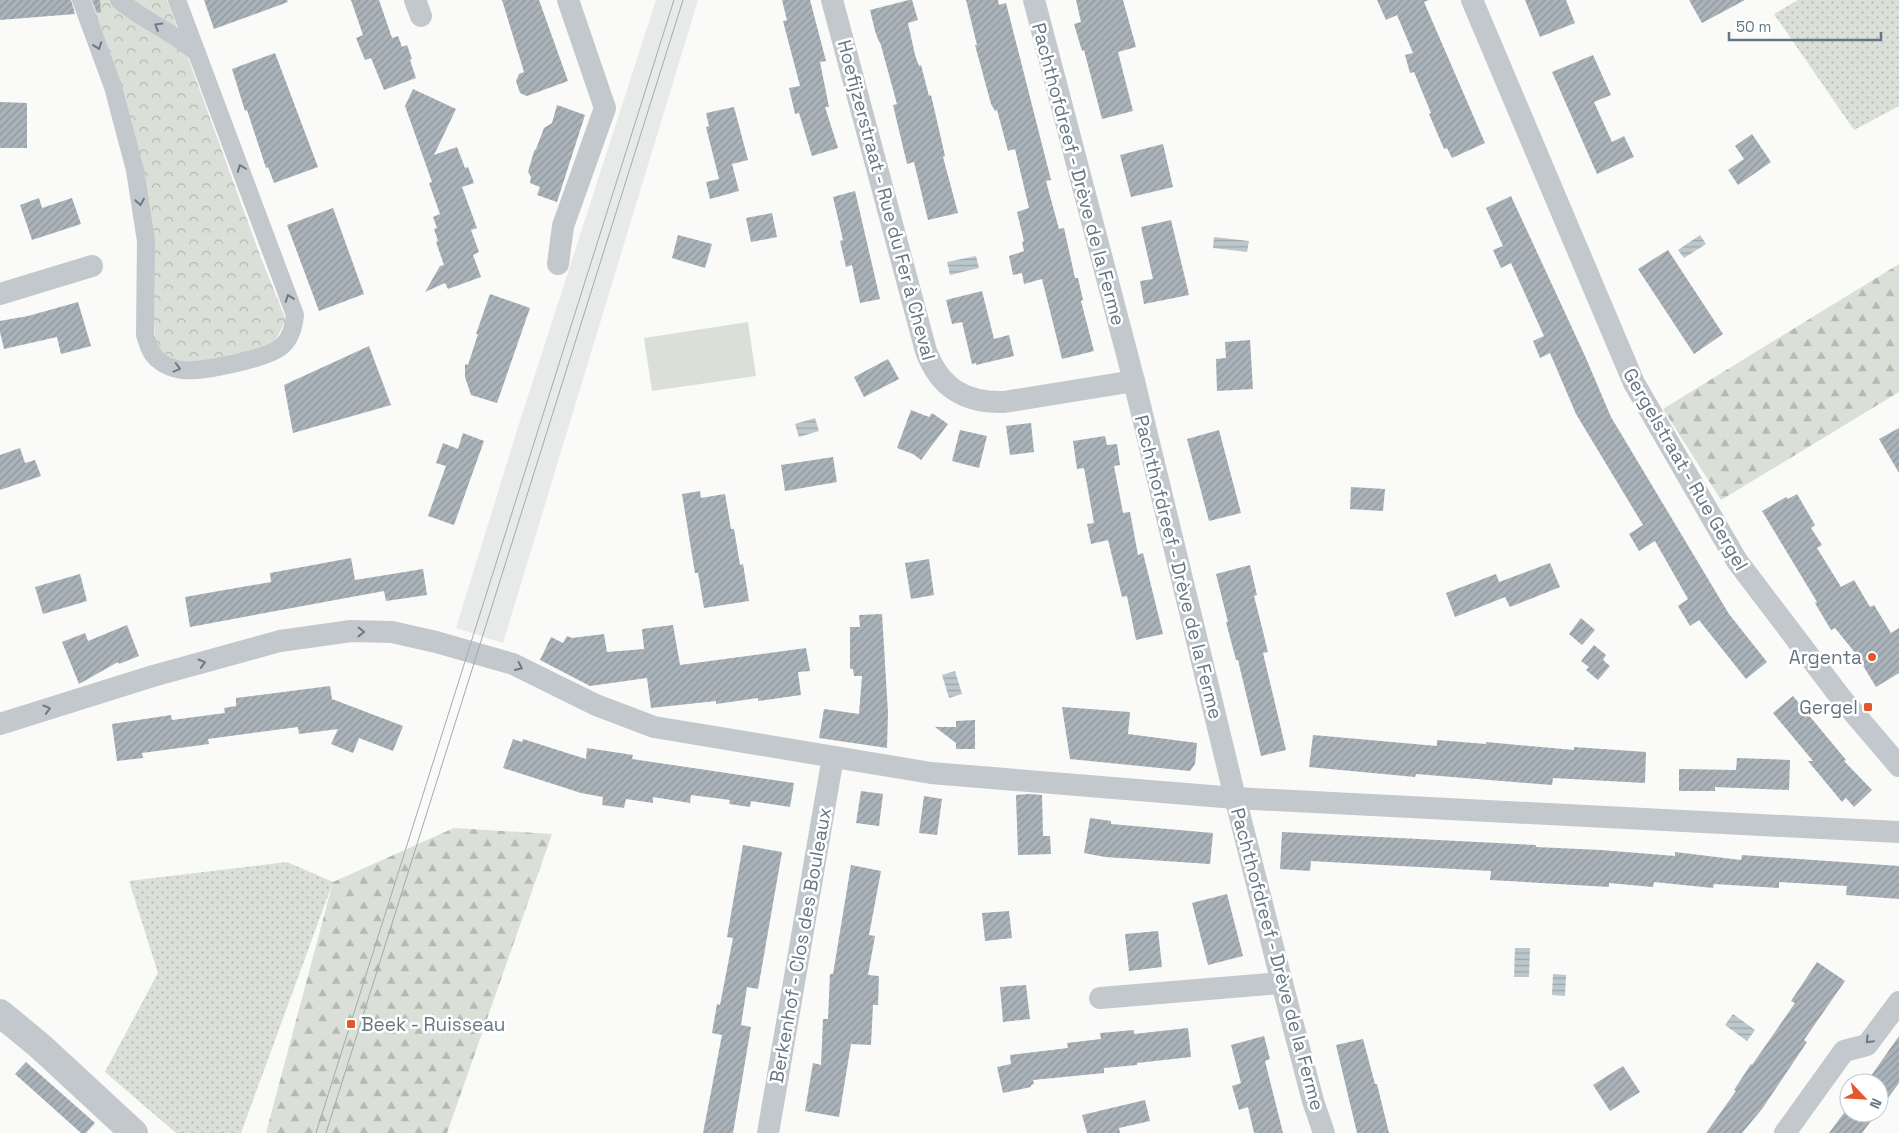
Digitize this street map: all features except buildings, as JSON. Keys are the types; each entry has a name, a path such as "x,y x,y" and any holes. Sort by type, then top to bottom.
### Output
{"street":[{"path":"81,0 113,87 135,170 146,241 145,335 150,350 158,359 172,368 184,370 242,362 273,353 290,336 295,315 177,0"},
{"path":"119,0 197,53"},
{"path":"558,264 563,226 605,108 568,0"},
{"name":"Hoefijzerstraat - Rue du Fer à Cheval","path":"832,0 926,351 932,367 940,378 962,394 990,402 1004,402 1134,382"},
{"name":"Pachthofdreef - Drève de la Ferme","path":"1034,0 1134,382 1282,983 1313,1101 1324,1133"},
{"name":"Gergelstraat - Rue Gergel","path":"1472,0 1634,383 1736,561 1841,698 1899,766"},
{"path":"0,294 92,266"},
{"path":"0,724 153,676 280,641 337,632 392,632 436,642 513,664 596,705 654,727 930,773 1236,798 1899,832"},
{"name":"Berkenhof - Clos des Bouleaux","path":"768,1133 833,757"},
{"path":"1100,998 1282,983"},
{"path":"1785,1133 1844,1052 1867,1045 1899,1002"},
{"path":"0,1013 40,1046 134,1133"}],"shaded area":[{"path":"656,0 698,0 503,643 456,628 519,424"},
{"path":"1700,235 1706,244 1684,258 1678,250"},
{"path":"1214,237 1249,241 1247,252 1213,248"},
{"path":"976,256 979,268 950,275 947,262"},
{"path":"815,418 819,431 799,437 795,424"},
{"path":"955,671 962,694 949,698 942,675"},
{"path":"1515,948 1530,948 1529,977 1514,977"},
{"path":"1553,974 1566,975 1565,996 1552,995"},
{"path":"1733,1014 1755,1030 1747,1041 1725,1025"}],"green space":[{"path":"88,0 167,0 261,258 286,320 273,345 227,358 194,362 178,360 165,354 155,344 151,230"},
{"path":"1798,0 1899,0 1899,106 1854,130 1774,14"},
{"path":"1899,264 1899,392 1721,500 1663,409"},
{"path":"748,322 756,376 652,391 644,338"},
{"path":"454,828 552,834 447,1133 266,1133 333,882"},
{"path":"287,862 333,882 241,1133 176,1133 105,1072 158,973 129,881"}],"tram line":[{"path":"316,1133 674,0"},
{"path":"326,1133 683,0"}],"place":[{"name":"Argenta","path":"1872,657"},
{"name":"Gergel","path":"1868,707"},
{"name":"Beek - Ruisseau","path":"351,1024"}]}
